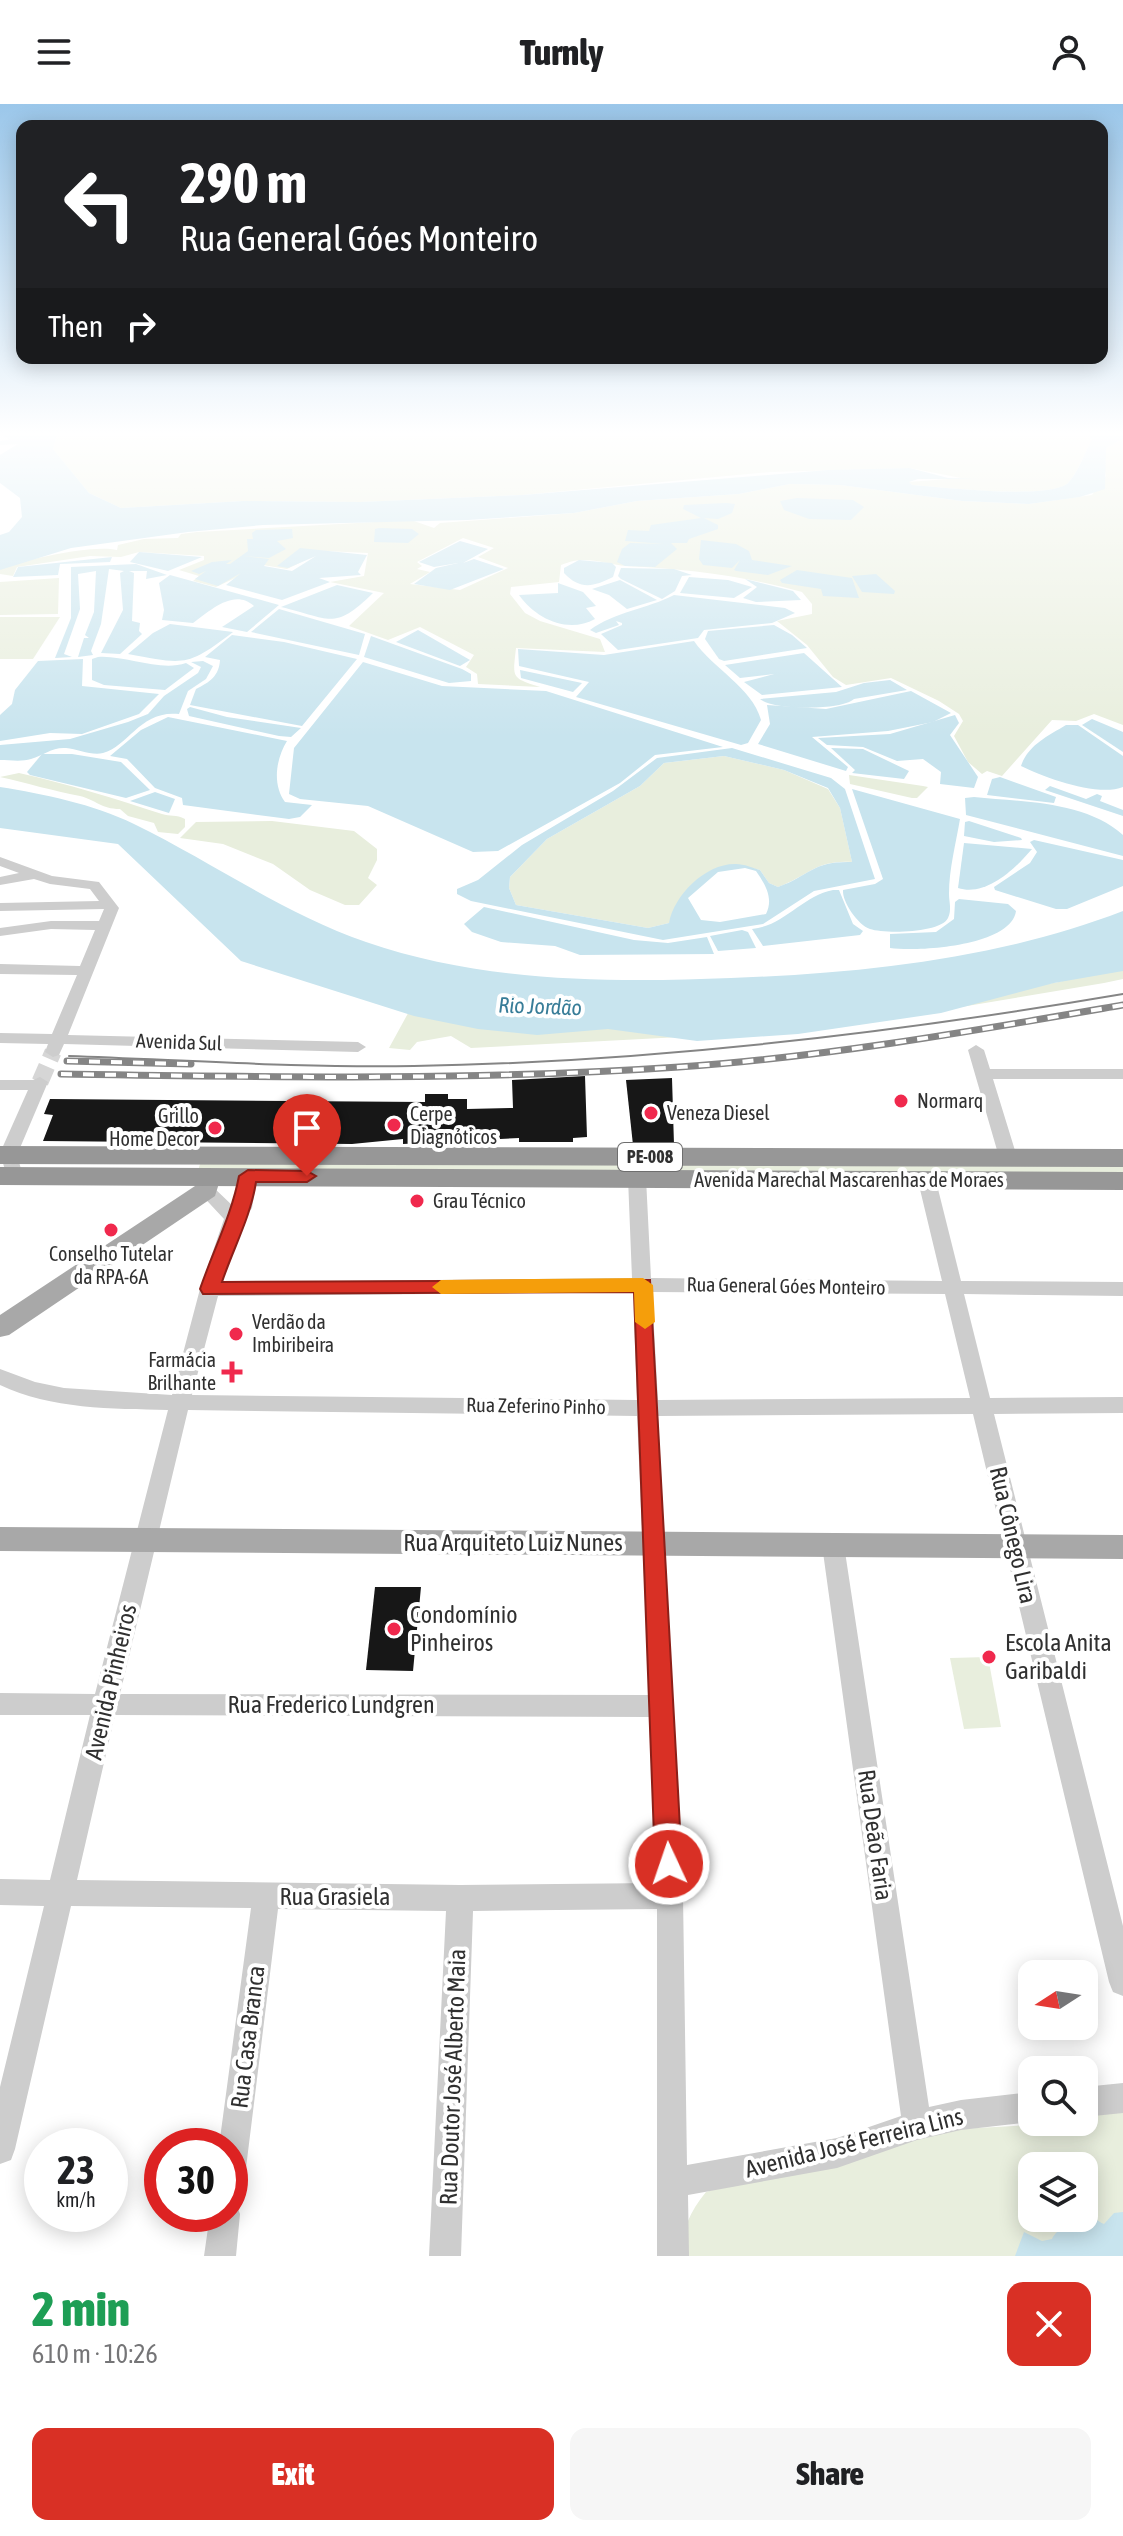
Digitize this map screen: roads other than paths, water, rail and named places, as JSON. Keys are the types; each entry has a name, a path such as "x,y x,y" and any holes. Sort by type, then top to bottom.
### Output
{"highway":[{"name":"Avenida Marechal Mascarenhas de Moraes","path":"6,1166 177,1155 1123,1158"},
{"path":"177,1155 207,1184"},
{"name":"Avenida Marechal Mascarenhas de Moraes","path":"6,1166 207,1184 248,1176 1123,1181"}],"main road":[{"path":"0,1328 207,1184"},
{"name":"Rua Arquiteto Luiz Nunes","path":"0,1539 1123,1547"}],"street":[{"path":"0,861 17,876 94,885 110,905 112,912 56,1045"},
{"path":"0,907 110,905"},
{"path":"0,932 51,925 105,926"},
{"path":"0,969 86,971"},
{"name":"Avenida Sul","path":"0,1038 56,1045 358,1047"},
{"path":"976,1050 1008,1157"},
{"path":"984,1074 1123,1074"},
{"path":"0,1085 39,1083 6,1166"},
{"name":"Avenida Pinheiros","path":"0,2149 5,2112 63,1892 144,1539 183,1401 210,1289 234,1218 243,1208 248,1176"},
{"path":"637,1178 670,1896 675,2182 673,2256"},
{"name":"Rua Cônego Lira","path":"927,1181 1123,1982"},
{"path":"207,1184 234,1218"},
{"name":"Rua General Góes Monteiro","path":"210,1289 643,1285 1123,1289"},
{"name":"Rua Zeferino Pinho","path":"0,1376 37,1390 77,1399 648,1408 1123,1405"},
{"name":"Rua Deão Faria","path":"833,1545 917,2125"},
{"name":"Rua Frederico Lundgren","path":"0,1704 661,1706"},
{"name":"Rua Grasiela","path":"0,1892 266,1897 670,1896"},
{"name":"Rua Casa Branca","path":"236,2128 266,1897"},
{"name":"Rua Doutor José Alberto Maia","path":"445,2256 460,1898"},
{"path":"1098,2101 1123,2098"},
{"name":"Avenida José Ferreira Lins","path":"675,2182 837,2153 917,2125 961,2115 1018,2109"},
{"path":"220,2256 223,2232"}],"water":[{"path":"0,535 163,535 71,548 0,570"},
{"path":"252,535 293,535 293,538 277,541 286,549 269,558 243,556 269,559 264,566 292,571 316,556 288,568 277,566 300,548 367,555 358,572 361,575 319,578 330,582 282,600 226,585 241,573 218,586 195,579 206,571 199,574 191,571 212,562 232,560 226,564 230,564 248,551 247,539 253,539"},
{"path":"375,535 417,535 408,543 374,542"},
{"path":"627,535 699,535 687,543 671,543 677,549 655,567 625,566 617,562 622,549 630,543 664,544 625,541"},
{"path":"701,540 736,544 749,551 752,560 792,566 768,575 734,570 740,560 732,568 703,565 699,559"},
{"path":"460,541 488,549 463,563 474,559 504,569 450,590 414,584 436,568 458,563 434,567 419,562"},
{"path":"139,552 202,557 168,571 130,562"},
{"path":"112,557 110,562 60,564 58,575 13,577 18,567"},
{"path":"579,560 612,563 616,567 613,577 593,585 576,582 564,573 564,568"},
{"path":"136,564 167,575 146,579 147,571 129,571 134,573 132,621 140,623 139,631 142,634 120,654 101,653 123,610 120,573 124,571 109,569 101,624 91,651 93,655 78,657 84,638 89,638 85,635 94,612 96,571 78,574 80,609 64,654 72,657 55,658 71,618 71,567"},
{"path":"621,568 674,569 692,575 682,576 675,591 662,599 621,579 618,576"},
{"path":"797,570 852,578 859,598 823,596 821,589 782,583 780,580"},
{"path":"876,574 895,591 894,594 862,592 852,576"},
{"path":"170,575 279,605 247,632 222,627 254,606 239,599 215,607 193,623 162,620 164,610 159,583"},
{"path":"689,577 728,580 752,587 734,598 680,593"},
{"path":"745,579 793,591 801,600 756,602 743,598 757,587"},
{"path":"620,580 657,600 627,609 609,595 592,589"},
{"path":"558,583 583,592 596,606 586,608 595,619 574,625 553,622 534,611 519,595 558,593"},
{"path":"337,585 373,593 349,613 331,619 281,607"},
{"path":"674,595 785,608 795,613 772,623 704,630 698,638 618,650 601,634 622,625 622,623 616,621 619,625 596,633 590,630 609,619"},
{"path":"279,609 365,634 359,655 251,632"},
{"path":"170,624 233,632 205,652 184,660 161,660 128,654 153,633"},
{"path":"774,625 807,648 724,661 719,659 705,639 708,631"},
{"path":"418,630 470,660 460,666 396,642"},
{"path":"232,635 284,642 357,659 302,726 190,705 196,689 209,681 218,670 220,660 205,657"},
{"path":"371,636 462,669 471,674 471,681 449,683 364,657"},
{"path":"694,641 741,688 756,708 761,720 748,743 741,745 576,697 589,682 519,666 518,649 604,655"},
{"path":"804,653 842,687 762,695 744,682 774,674 740,678 725,665"},
{"path":"98,657 165,666 186,663 194,668 165,690 104,685 92,680 92,659"},
{"path":"83,659 82,686 159,694 139,714 82,734 50,733 0,741 0,715 12,704 15,690 38,661"},
{"path":"203,661 213,666 206,679 188,691 179,714 154,717 112,749 94,754 61,748 27,760 0,760 0,745 70,739 148,714 164,696 198,673 201,667 191,662"},
{"path":"363,662 442,686 546,691 723,747 655,755 620,783 498,851 473,852 368,806 300,799 289,794 294,748"},
{"path":"520,670 582,683 573,692 521,678"},
{"path":"890,680 907,690 822,707 792,707 760,699 836,692 864,683"},
{"path":"911,691 951,713 933,722 888,731 812,737 848,767 846,771 758,744 770,724 767,705 826,709"},
{"path":"190,707 227,717 301,728 291,737 279,736 189,716 187,709"},
{"path":"955,715 959,723 950,735 978,777 974,788 940,784 941,772 923,759 897,761 863,747 827,745 818,738 890,734"},
{"path":"168,717 287,741 277,772 281,795 285,802 312,805 300,817 289,819 183,805 182,798 155,788 127,759 110,756 141,730"},
{"path":"1092,719 1123,732 1123,752 1082,725"},
{"path":"1066,725 1078,725 1123,756 1123,787 1086,788 1057,781 1021,766 1034,747"},
{"path":"732,748 831,778 845,789 875,879 814,891 763,924 663,940 471,901 457,894 457,889 478,880 522,845 613,791 657,758","holes":["724,756 784,770 828,788 840,808 852,862 820,866 778,887 769,883 760,870 739,864 725,865 703,875 684,892 669,923 648,928 516,905 509,888 510,877 547,839 640,786 664,763","745,868 756,871 765,886 769,897 766,914 720,922 701,920 688,898 718,872"]},
{"path":"831,748 863,749 909,771 904,779 852,773 855,770"},
{"path":"42,754 72,754 121,762 150,790 126,798 30,775 27,772"},
{"path":"1000,777 1056,797 1054,803 987,795 992,779"},
{"path":"1050,786 1086,799 1097,794 1102,796 1100,801 1123,810 1123,816 1045,790"},
{"name":"Rio Jordão","path":"0,787 68,801 118,817 335,930 410,955 455,965 546,977 639,980 831,972 979,952 1028,941 1123,911 1123,971 1054,983 941,1013 798,1034 697,1041 608,1029 537,1035 478,1029 414,1016 241,961 118,844 0,828"},
{"path":"852,789 960,819 950,875 950,912 943,923 912,931 877,931 865,927 852,912 843,890 875,884 883,879"},
{"path":"155,792 175,799 169,813 130,801"},
{"path":"965,798 1053,805 1091,815 1123,835 1123,856 966,815"},
{"path":"965,822 1022,840 994,842 964,836"},
{"path":"1034,840 1123,860 1123,886 1067,909 1056,909 995,890 994,887 1030,863 1037,852 1030,842"},
{"path":"964,843 1032,849 999,879 979,889 969,890 958,888"},
{"path":"839,890 853,924 863,931 860,935 763,946 752,929 774,922 812,898"},
{"path":"959,899 1008,904 1016,911 1010,923 982,939 921,949 890,948 890,934 936,932 954,919 955,902"},
{"path":"484,907 634,940 668,943 707,937 714,954 580,955 555,946 501,942 472,932 464,924"},
{"path":"742,930 748,932 756,948 718,951 710,936"},
{"path":"1123,2212 1123,2256 1015,2256 1024,2232 1042,2241 1052,2239 1058,2232 1098,2232 1098,2221 1104,2224 1114,2213"}],"tunnel":[{"path":"40,1082 53,1052"}],"tram line":[{"path":"69,1056 371,1066 592,1059 770,1044 947,1022 1123,994"}],"railway":[{"path":"61,1074 447,1076 679,1067 846,1050 1123,1005"},
{"path":"67,1061 191,1064"}],"place":[{"name":"Normarq","path":"901,1101"},
{"name":"Veneza Diesel","path":"651,1113"},
{"name":"Cerpe Diagnóticos","path":"394,1125"},
{"name":"Grillo Home Decor","path":"215,1128"},
{"name":"Grau Técnico","path":"417,1201"},
{"name":"Conselho Tutelar da RPA-6A","path":"111,1230"},
{"name":"Verdão da Imbiribeira","path":"236,1334"},
{"name":"Farmácia Brilhante","path":"232,1372"},
{"name":"Condomínio Pinheiros","path":"394,1629"},
{"name":"Escola Anita Garibaldi","path":"989,1657"}]}
